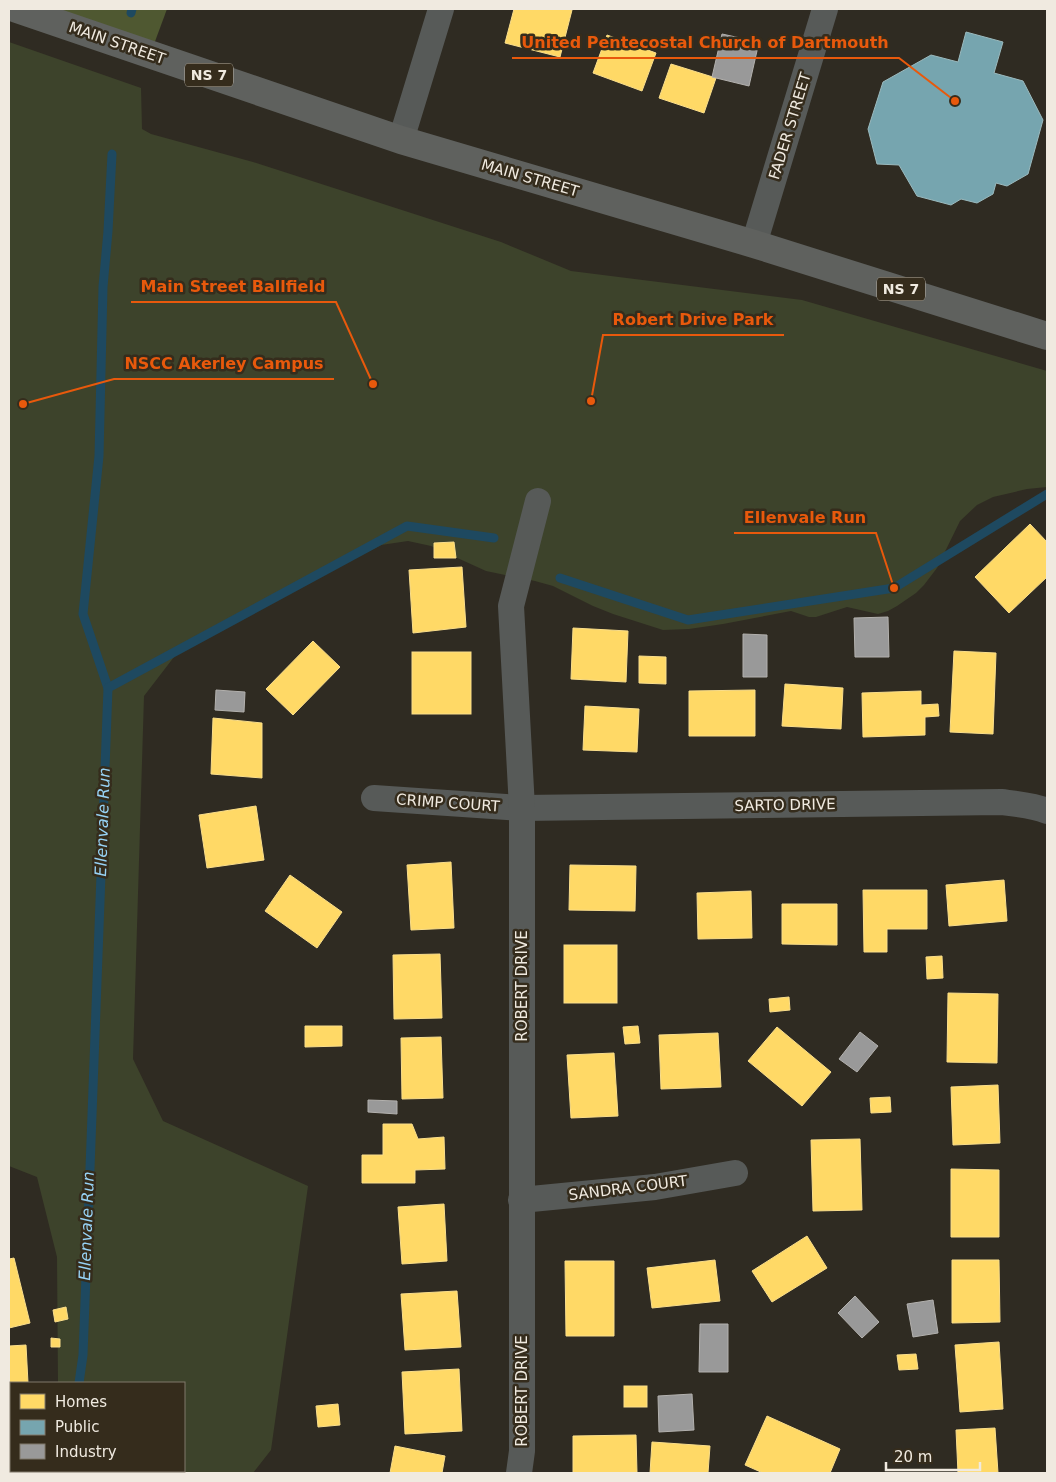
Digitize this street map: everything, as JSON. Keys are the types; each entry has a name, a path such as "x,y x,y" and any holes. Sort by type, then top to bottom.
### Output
{"main road":[{"name":"MAIN STREET","path":"17,9 401,140 754,244 1047,336"}],"street":[{"path":"401,140 441,9"},
{"name":"FADER STREET","path":"754,244 825,9"},
{"name":"ROBERT DRIVE","path":"519,1473 522,1451 522,808 511,606 538,502"},
{"name":"CRIMP COURT","path":"374,798 522,808"},
{"name":"SARTO DRIVE","path":"522,808 1001,802 1024,804 1047,811"},
{"name":"SANDRA COURT","path":"521,1200 655,1187 735,1173"}],"green space":[{"path":"34,9 167,9 150,55"},
{"path":"9,42 141,88 142,129 151,134 253,162 501,242 571,271 802,300 1047,371 1047,487 1027,489 993,497 977,505 960,521 937,568 924,585 916,593 888,611 878,614 847,607 816,617 809,617 791,611 723,624 689,629 663,630 593,606 553,586 486,571 431,546 408,541 381,545 316,579 233,616 174,657 144,696 133,1059 163,1121 308,1186 271,1450 253,1473 57,1473 185,1472 185,1382 58,1382 57,1257 37,1177 9,1166"}],"building: Homes":[{"path":"514,9 572,10 560,57 505,43"},
{"path":"607,35 656,53 642,91 593,73"},
{"path":"671,64 716,78 704,113 659,98"},
{"path":"1030,524 1047,542 1047,577 1009,613 975,577"},
{"path":"454,542 456,558 434,558 434,543"},
{"path":"462,567 466,627 413,633 409,570"},
{"path":"573,628 628,631 626,682 571,679"},
{"path":"313,641 340,667 293,715 266,689"},
{"path":"954,651 996,653 993,734 950,732"},
{"path":"412,652 471,652 471,714 412,714"},
{"path":"639,656 666,657 666,684 639,683"},
{"path":"785,684 843,688 841,729 782,726"},
{"path":"755,690 755,736 689,736 689,691"},
{"path":"921,691 921,705 938,704 939,716 925,717 925,735 863,737 862,693"},
{"path":"585,706 639,709 637,752 583,750"},
{"path":"213,718 262,723 262,778 211,774"},
{"path":"256,806 264,860 207,868 199,815"},
{"path":"451,862 454,928 411,930 407,865"},
{"path":"570,865 636,866 635,911 569,910"},
{"path":"290,875 342,912 317,948 265,911"},
{"path":"1004,880 1007,921 949,926 946,885"},
{"path":"863,890 927,890 927,929 887,929 887,952 864,952"},
{"path":"751,891 752,938 698,939 697,893"},
{"path":"782,904 837,904 837,945 782,944"},
{"path":"564,945 617,945 617,1003 564,1003"},
{"path":"440,954 442,1018 394,1019 393,955"},
{"path":"942,956 943,978 927,979 926,957"},
{"path":"948,993 998,994 997,1063 947,1062"},
{"path":"789,997 790,1010 770,1012 769,999"},
{"path":"305,1026 342,1026 342,1046 305,1047"},
{"path":"638,1026 640,1043 625,1044 623,1027"},
{"path":"777,1027 831,1072 802,1106 748,1061"},
{"path":"718,1033 721,1087 661,1089 659,1035"},
{"path":"441,1037 443,1098 402,1099 401,1038"},
{"path":"614,1053 618,1116 571,1118 567,1055"},
{"path":"998,1085 1000,1143 953,1145 951,1087"},
{"path":"890,1097 891,1112 871,1113 870,1098"},
{"path":"383,1124 412,1124 418,1139 444,1137 445,1169 415,1170 415,1183 362,1183 362,1155 383,1155"},
{"path":"860,1139 862,1210 813,1211 811,1140"},
{"path":"951,1169 999,1170 999,1237 951,1237"},
{"path":"444,1204 447,1261 402,1264 398,1207"},
{"path":"807,1236 827,1268 772,1302 752,1271"},
{"path":"14,1258 30,1323 9,1328 9,1259"},
{"path":"715,1260 720,1301 652,1308 647,1268"},
{"path":"952,1260 999,1260 1000,1322 952,1323"},
{"path":"565,1261 614,1261 614,1336 566,1336"},
{"path":"457,1291 461,1347 405,1350 401,1294"},
{"path":"66,1307 68,1319 55,1322 53,1310"},
{"path":"51,1338 60,1339 60,1347 51,1347"},
{"path":"999,1342 1003,1409 960,1412 955,1345"},
{"path":"26,1345 28,1382 10,1382 10,1409 9,1409 9,1346"},
{"path":"916,1354 918,1369 899,1370 897,1355"},
{"path":"459,1369 462,1431 405,1434 402,1372"},
{"path":"624,1386 647,1386 647,1407 624,1407"},
{"path":"338,1404 340,1425 318,1427 316,1406"},
{"path":"767,1416 840,1449 830,1473 763,1473 745,1465"},
{"path":"995,1428 998,1473 958,1473 956,1430"},
{"path":"636,1435 637,1473 573,1473 573,1436"},
{"path":"652,1442 710,1446 708,1473 650,1473"},
{"path":"395,1446 445,1456 442,1473 390,1473"}],"building: Public":[{"path":"966,32 1003,42 994,73 1023,81 1043,120 1028,174 1007,186 996,183 993,194 977,203 961,199 951,205 917,196 899,165 877,164 868,129 883,82 931,55 958,62"}],"building: Industry":[{"path":"722,34 759,42 749,86 712,77"},
{"path":"888,617 889,657 855,657 854,618"},
{"path":"743,634 767,635 767,677 743,677"},
{"path":"216,690 245,692 244,712 215,710"},
{"path":"860,1032 878,1046 857,1072 839,1059"},
{"path":"368,1100 397,1101 397,1114 368,1112"},
{"path":"855,1296 879,1322 862,1338 838,1313"},
{"path":"933,1300 938,1333 913,1337 907,1304"},
{"path":"700,1324 728,1324 728,1372 699,1372"},
{"path":"692,1394 694,1430 659,1432 658,1396"}],"waterway":[{"path":"131,13 132,9"},
{"path":"108,688 83,614 99,456 103,287 112,154"},
{"name":"Ellenvale Run","path":"560,578 688,620 894,588 1047,494"},
{"name":"Ellenvale Run","path":"79,1382 83,1355 108,688 407,526 494,538"}],"place":[{"name":"United Pentecostal Church of Dartmouth","path":"955,101"},
{"name":"Main Street Ballfield","path":"373,384"},
{"name":"Robert Drive Park","path":"591,401"},
{"name":"NSCC Akerley Campus","path":"23,404"},
{"name":"Ellenvale Run","path":"894,588"}]}
